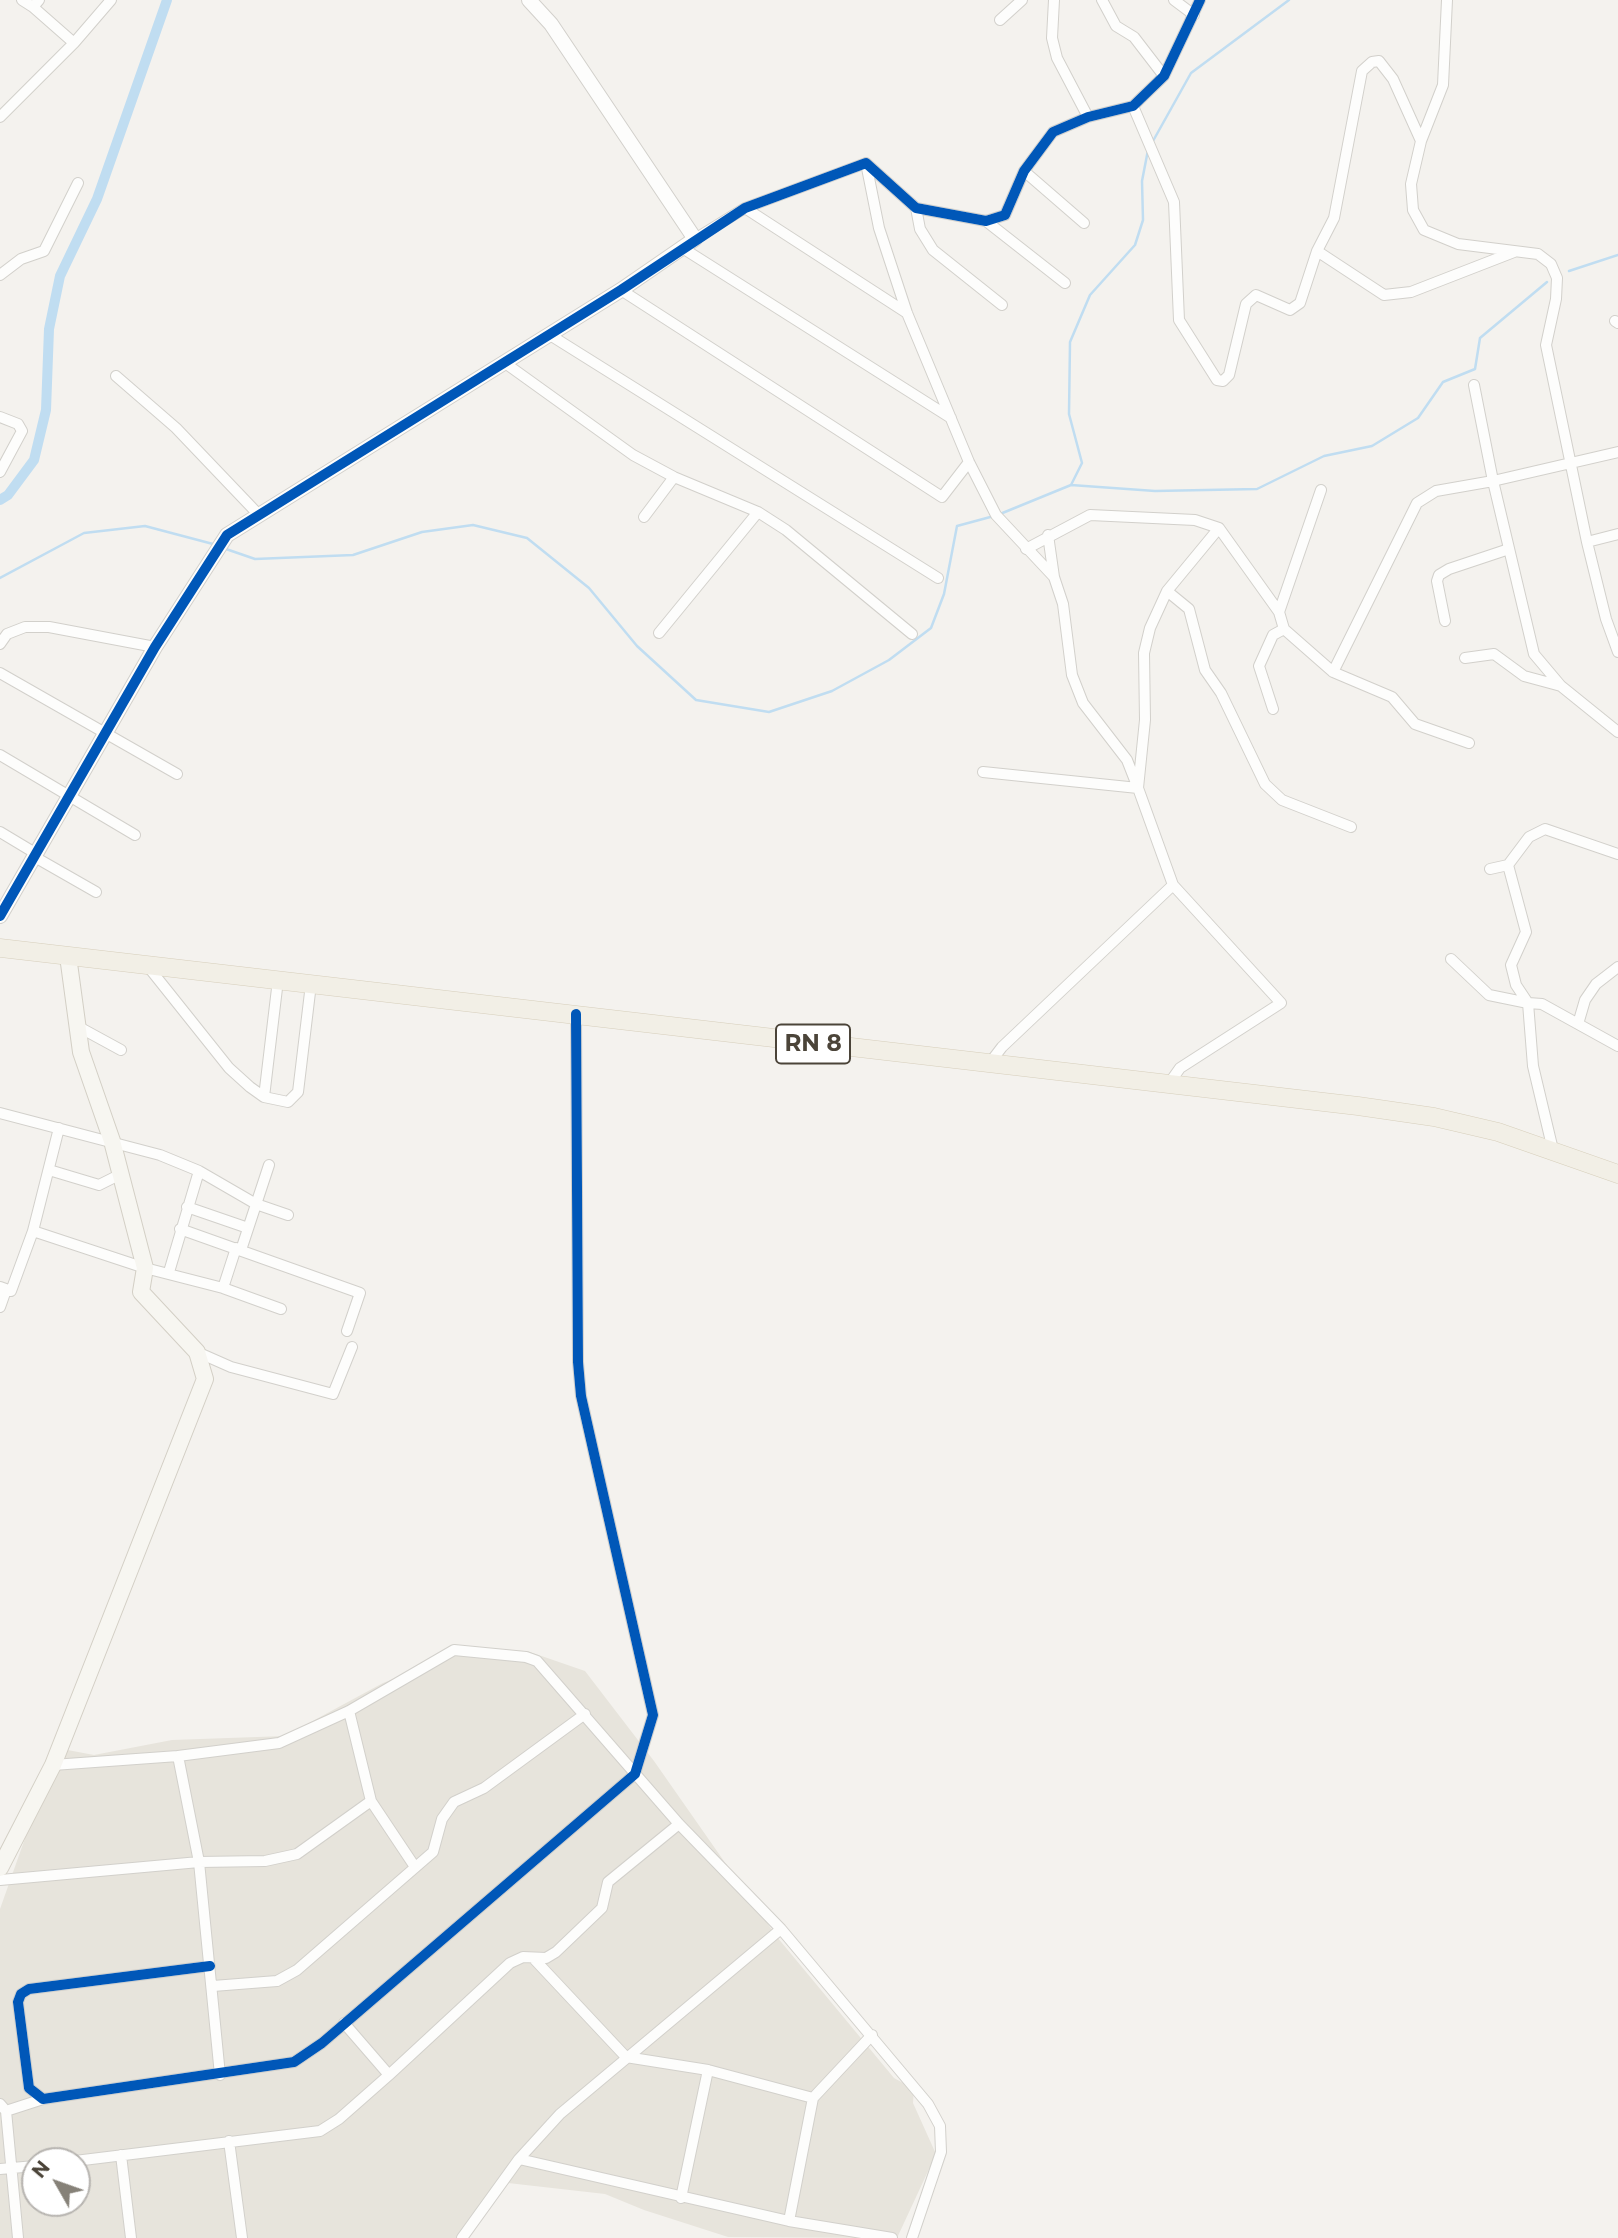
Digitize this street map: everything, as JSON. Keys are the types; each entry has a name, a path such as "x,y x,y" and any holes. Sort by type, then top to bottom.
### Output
{"main road":[{"name":"RN 8","path":"0,948 1434,1117 1498,1132 1618,1174"},
{"path":"0,1868 53,1765 205,1379 197,1352 141,1292 145,1268 113,1141 81,1052 68,956"}],"street":[{"path":"22,0 36,4 74,43"},
{"path":"1,114 74,43 111,0"},
{"path":"529,0 551,24 695,239"},
{"path":"1000,20 1022,0"},
{"path":"1054,0 1052,38 1057,58 1088,117"},
{"path":"1102,0 1116,26 1134,37 1164,76"},
{"path":"1174,0 1194,15"},
{"path":"986,221 1005,215 1024,171 1053,132 1088,117 1133,106 1164,76 1200,0"},
{"path":"1447,0 1443,85 1421,141 1411,184 1413,210 1424,230 1458,244 1538,254 1551,264 1557,278 1546,345 1587,542 1606,619 1618,652"},
{"path":"1133,106 1174,202 1178,320 1217,380 1223,381 1229,375 1246,304 1256,295 1290,310 1300,303 1317,251 1334,218 1362,71 1371,62 1380,61 1393,79 1421,141"},
{"path":"0,916 155,647 227,535 550,335 744,208 866,163"},
{"path":"866,163 916,208 986,221 1065,283"},
{"path":"866,163 879,228 907,313 969,462 996,515 1054,578"},
{"path":"1024,171 1084,223"},
{"path":"0,275 22,259 44,251 78,183"},
{"path":"744,208 907,313"},
{"path":"916,208 920,229 933,250 1002,305"},
{"path":"684,249 951,418"},
{"path":"1317,251 1384,295 1411,292 1517,250"},
{"path":"621,290 942,497 969,462"},
{"path":"550,335 938,579"},
{"path":"505,363 632,454 674,477 758,512 786,530 912,634"},
{"path":"116,376 176,428 259,515"},
{"path":"1474,385 1493,481 1534,654 1561,686 1618,732"},
{"path":"0,417 18,424 22,430 0,472"},
{"path":"1333,673 1417,503 1436,491 1493,481 1618,452"},
{"path":"643,517 674,477"},
{"path":"1279,612 1321,490"},
{"path":"659,633 758,512"},
{"path":"1026,549 1090,515 1195,520 1219,528 1279,612 1284,629 1333,673 1392,697 1415,724 1469,743"},
{"path":"1138,788 1145,720 1144,653 1150,628 1167,591 1219,528"},
{"path":"1587,542 1618,534"},
{"path":"1048,535 1054,578 1063,604 1072,675 1083,703 1127,760 1173,885 1280,1003 1180,1068 1168,1085"},
{"path":"1445,621 1437,581 1439,575 1449,569 1509,549"},
{"path":"1167,591 1189,609 1205,670 1221,693 1265,784 1282,800 1351,827"},
{"path":"1606,619 1618,616"},
{"path":"0,644 7,634 25,627 50,627 155,647"},
{"path":"1273,709 1259,666 1273,635 1284,629"},
{"path":"1465,658 1494,654 1524,676 1561,686"},
{"path":"0,673 177,774"},
{"path":"0,755 135,835"},
{"path":"983,772 1138,788"},
{"path":"1490,869 1508,865 1529,837 1545,829 1618,854"},
{"path":"0,832 96,892"},
{"path":"1508,865 1526,932 1511,965 1516,985 1528,1003 1533,1066 1553,1150"},
{"path":"989,1064 1002,1047 1173,885"},
{"path":"1451,959 1489,995 1542,1004 1618,1046"},
{"path":"145,964 229,1068 264,1097 288,1102 298,1092 311,984"},
{"path":"1578,1024 1585,1000 1596,984 1618,967"},
{"path":"264,1097 278,980"},
{"path":"18,2238 13,2169 3,2107 294,2062 344,2023 635,1774 653,1715 580,1385 576,1014"},
{"path":"78,1026 121,1050"},
{"path":"0,1113 113,1141 199,1171 256,1204 288,1216"},
{"path":"0,1307 3,1288 11,1291 33,1231 60,1128"},
{"path":"223,1288 248,1228 269,1165"},
{"path":"49,1170 99,1185 121,1174"},
{"path":"169,1272 199,1171"},
{"path":"187,1207 248,1228"},
{"path":"180,1228 360,1293 347,1331"},
{"path":"33,1231 145,1268 223,1288 281,1310"},
{"path":"197,1352 231,1367 333,1394 352,1348"},
{"path":"53,1765 178,1756 279,1743 349,1711 443,1654 461,1649 537,1661 679,1824 780,1929 928,2104 940,2126 941,2151 912,2238"},
{"path":"349,1711 371,1801 415,1867"},
{"path":"213,1986 286,1978 433,1852 442,1819 454,1802 484,1788 584,1714"},
{"path":"178,1756 199,1862 220,2075"},
{"path":"0,1880 199,1862 265,1861 297,1854 371,1801"},
{"path":"541,1962 602,1908 608,1882 679,1824"},
{"path":"462,2238 519,2159 560,2114 780,1929"},
{"path":"91,2159 320,2131 339,2119 389,2075 510,1963 523,1957 541,1962 626,2057 708,2070 813,2098"},
{"path":"43,2099 29,2088 26,2079 18,2002 21,1994 29,1989 210,1966"},
{"path":"344,2023 389,2075"},
{"path":"789,2221 813,2098 872,2035"},
{"path":"681,2198 708,2070"},
{"path":"229,2141 242,2238"},
{"path":"121,2155 131,2238"},
{"path":"519,2159 789,2221 892,2238"},
{"path":"0,2169 21,2168"}],"shaded area":[{"path":"468,1650 527,1651 585,1671 654,1761 777,1937 894,2078 914,2089 913,2103 936,2154 897,2238 728,2237 644,2210 605,2194 508,2183 463,2238 0,2238 0,1909 57,1748 94,1755 172,1740 285,1736 383,1683"}],"waterway":[{"path":"0,500 8,495 34,460 46,410 49,329 60,276 97,199 167,0"},
{"path":"1153,141 1191,73 1289,0"},
{"path":"1071,485 1082,463 1069,414 1070,342 1090,295 1135,245 1143,220 1142,181 1148,150"},
{"path":"1569,271 1618,255"},
{"path":"1000,514 1071,485 1155,491 1257,489 1324,456 1372,446 1418,418 1443,382 1475,369 1480,338 1547,282"},
{"path":"226,549 255,559 353,555 422,532 473,525 527,538 589,588 637,646 696,700 769,712 832,691 889,660 931,628 944,594 957,526 994,516"},
{"path":"0,578 84,533 145,526 213,544"}],"cycle path":[{"path":"0,916 155,647 227,535 621,290 745,208 866,163 916,208 986,221 1005,215 1024,171 1053,132 1088,117 1133,106 1164,76 1200,0"},
{"path":"210,1966 29,1989 21,1994 18,2002 29,2088 43,2099 294,2062 322,2043 635,1774 653,1715 581,1396 578,1362 576,1014"}]}
